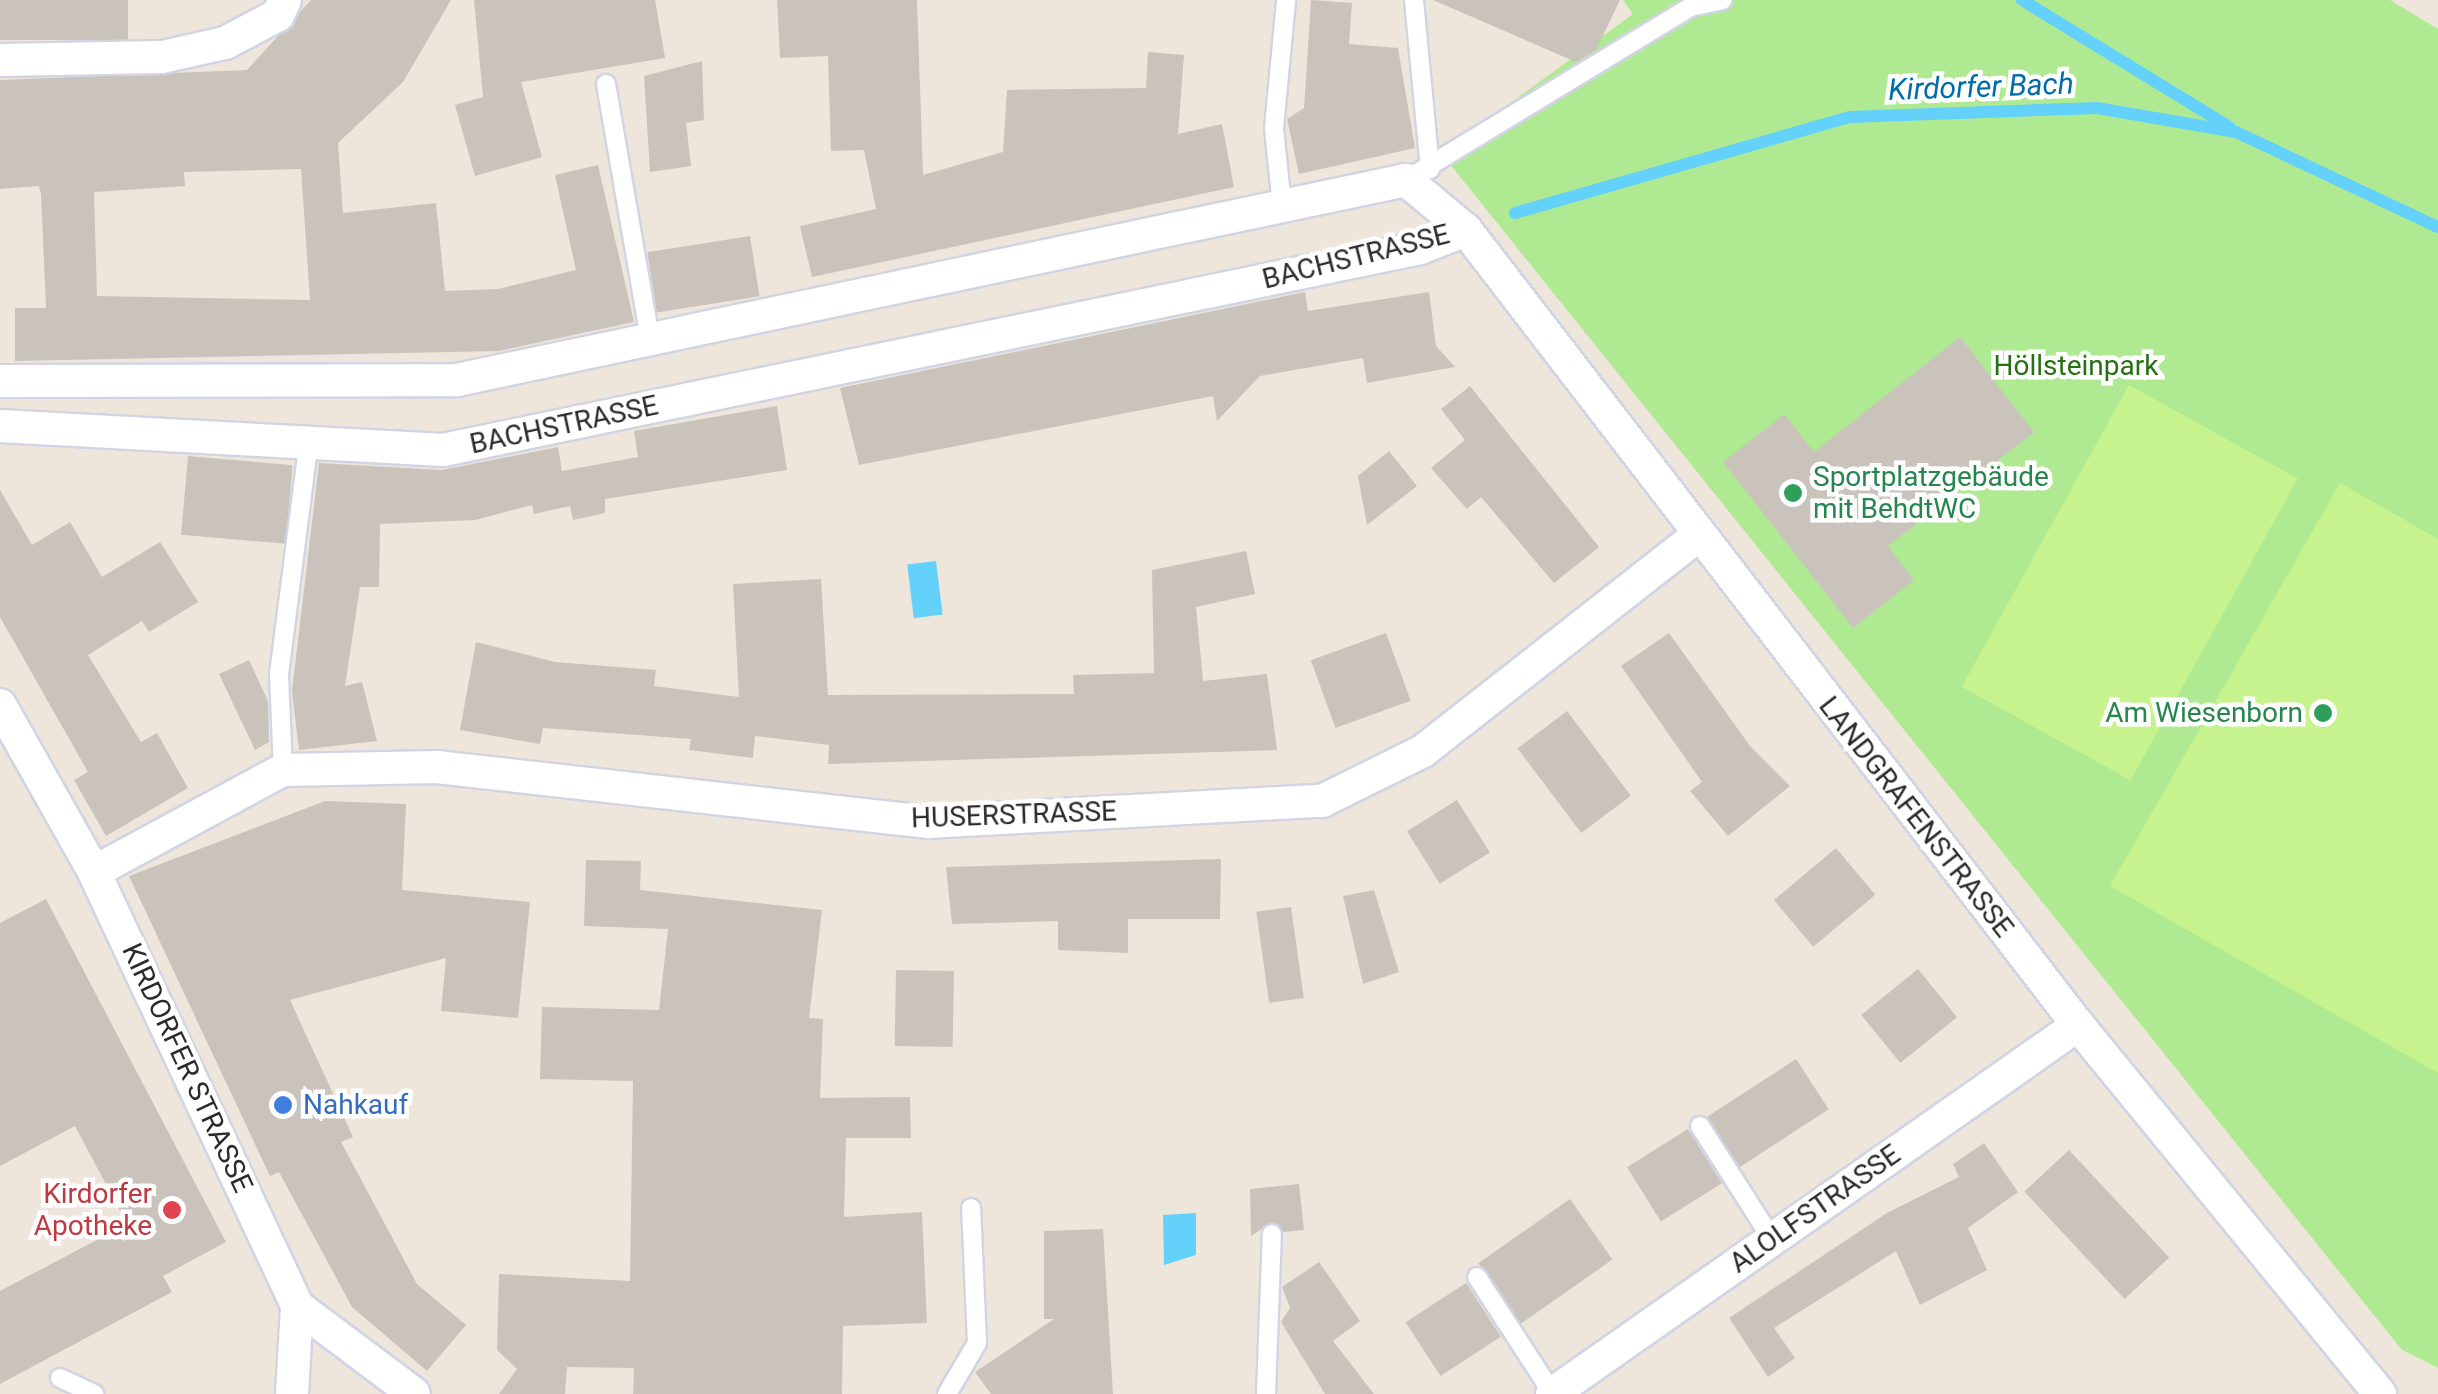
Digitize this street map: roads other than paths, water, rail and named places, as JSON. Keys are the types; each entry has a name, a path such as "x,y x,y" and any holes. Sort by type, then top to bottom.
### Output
{"street":[{"path":"0,60 162,57 224,43 278,14 285,0"},
{"path":"0,382 458,380 1418,175"},
{"name":"BACHSTRASSE","path":"0,426 308,448 442,450 1420,248 1466,230 1418,175"},
{"name":"LANDGRAFENSTRASSE","path":"1466,230 2078,1025 2380,1394"},
{"name":"HUSERSTRASSE","path":"94,872 284,770 436,767 929,822 1322,801 1423,751 1698,536"},
{"name":"KIRDORFER STRASSE","path":"0,705 94,872 297,1306 414,1394"},
{"name":"ALOLFSTRASSE","path":"1553,1394 2078,1025"},
{"path":"292,1394 297,1306"}],"lane":[{"path":"1282,206 1274,128 1286,0"},
{"path":"1414,0 1418,175"},
{"path":"1418,175 1690,8 1722,0"},
{"path":"606,84 650,339"},
{"path":"284,770 279,674 308,448"},
{"path":"1700,1126 1772,1240"},
{"path":"947,1394 978,1342 971,1208"},
{"path":"1266,1394 1272,1234"},
{"path":"1476,1277 1553,1394"},
{"path":"60,1378 94,1394"}],"water":[{"path":"936,561 943,615 914,618 907,565"},
{"path":"1196,1213 1196,1255 1164,1265 1163,1215"}],"waterway":[{"path":"2022,0 2229,127"},
{"name":"Kirdorfer Bach","path":"1515,213 1850,117 2097,108 2236,132 2438,227"}],"place":[{"name":"Sportplatzgebäude mit BehdtWC","path":"1793,493"},
{"name":"Am Wiesenborn","path":"2323,713"},
{"name":"Nahkauf","path":"283,1105"},
{"name":"Kirdorfer Apotheke","path":"172,1210"}],"park label":[{"name":"Höllsteinpark","path":"2076,366"}]}
